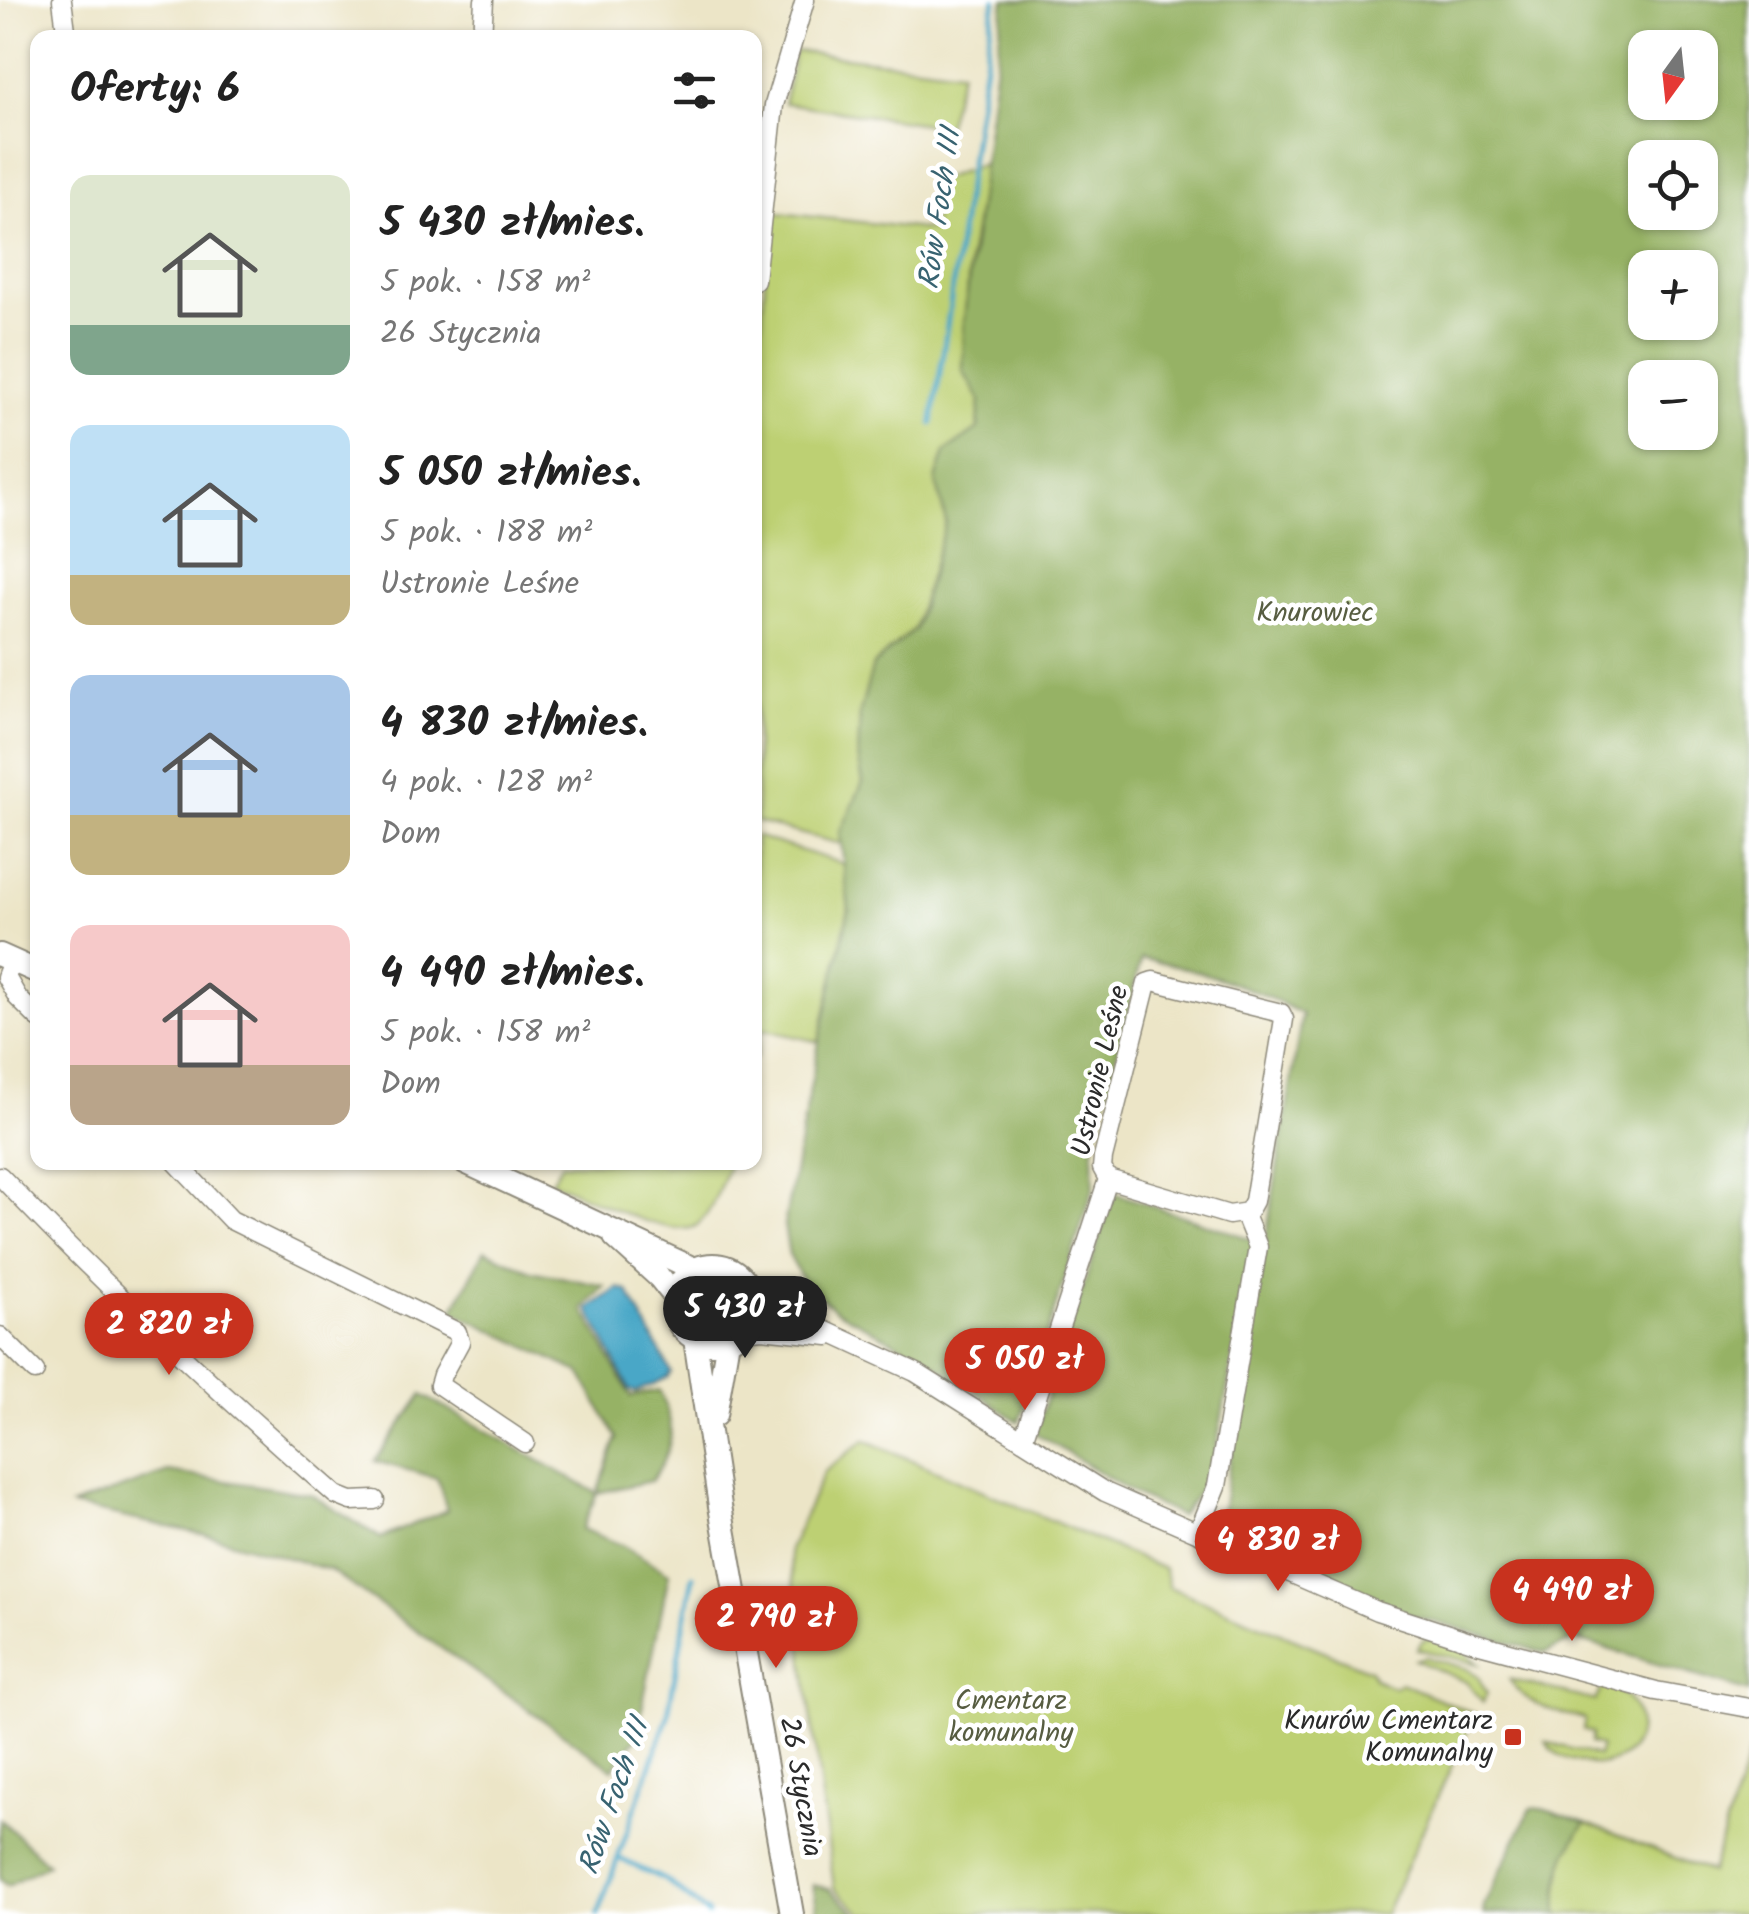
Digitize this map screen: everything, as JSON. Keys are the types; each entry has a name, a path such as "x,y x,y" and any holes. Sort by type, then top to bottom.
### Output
{"street":[{"path":"62,0 67,30"},
{"path":"482,30 484,0"},
{"path":"762,147 805,0"},
{"path":"30,968 6,958 6,977 30,1010"},
{"name":"Ustronie Leśne","path":"1153,980 1278,1011 1284,1019 1252,1208 1245,1214 1229,1215 1108,1178 1103,1158 1148,983 1153,980"},
{"path":"184,1170 232,1220 457,1332 458,1348 439,1385 525,1443"},
{"path":"483,1170 694,1269"},
{"path":"0,1176 100,1281 336,1495 351,1501 374,1500"},
{"name":"Ustronie Leśne","path":"1023,1440 1108,1178"},
{"path":"1198,1532 1217,1486 1258,1247 1245,1214"},
{"path":"609,1231 674,1296 676,1316 695,1338 711,1343 762,1329 834,1336"},
{"path":"674,1296 685,1276 694,1269 712,1264 728,1267 741,1276 752,1297 751,1315 735,1336"},
{"path":"752,1297 936,1383 1105,1492 1406,1622 1656,1691 1749,1708"},
{"path":"0,1336 35,1372"},
{"name":"26 Stycznia","path":"712,1433 735,1336"},
{"name":"26 Stycznia","path":"695,1338 720,1506 792,1914"}],"green space":[{"name":"Knurowiec","path":"1004,0 1749,0 1749,1692 1575,1639 1546,1653 1409,1615 1219,1530 1302,1014 1263,995 1204,973 1141,959 1093,1149 1094,1186 1019,1422 935,1364 834,1309 803,1281 789,1255 784,1225 849,909 840,833 863,782 858,756 860,712 873,665 915,629 946,522 936,480 945,452 978,429 980,400 963,371 964,318"},
{"path":"795,51 961,71 946,127 784,103"},
{"path":"985,163 969,261 963,371 980,400 978,430 945,452 936,480 946,522 914,629 873,665 858,756 863,782 845,845 762,824 762,320 770,212 932,230 938,180"},
{"path":"762,838 844,864 849,909 819,1042 762,1029"},
{"path":"558,1170 726,1170 703,1219 686,1229 648,1222 551,1181"},
{"path":"1114,1193 1255,1240 1211,1476 1180,1516 1138,1496 1035,1433"},
{"path":"485,1250 531,1271 605,1286 583,1309 631,1396 659,1390 669,1414 668,1447 651,1481 597,1493 617,1438 580,1373 453,1311"},
{"path":"713,1279 731,1286 738,1304 731,1322 713,1329 695,1322 688,1304 695,1286"},
{"path":"422,1395 597,1493 582,1529 622,1545 669,1573 636,1738 613,1769 330,1570 215,1537 72,1506 168,1472 310,1494 381,1538 447,1510 437,1478 375,1461"},
{"name":"Cmentarz komunalny","path":"865,1440 1164,1569 1169,1587 1370,1670 1374,1679 1393,1687 1401,1683 1475,1714 1385,1914 863,1914 834,1888 789,1550 824,1472"},
{"path":"1433,1639 1461,1648 1478,1664 1417,1649 1423,1640"},
{"path":"1425,1657 1468,1669 1487,1693 1483,1702 1466,1682 1415,1660"},
{"path":"1509,1679 1595,1701 1604,1684 1623,1695 1634,1708 1639,1723 1637,1738 1630,1751 1617,1760 1600,1764 1565,1758 1546,1742 1598,1756 1601,1746 1590,1743 1592,1733 1583,1730 1585,1719 1533,1702"},
{"path":"1749,1753 1749,1914 1558,1914 1563,1866 1586,1823 1711,1872"},
{"path":"1531,1808 1586,1823 1563,1866 1558,1914 1483,1914 1484,1905"},
{"path":"0,1819 48,1864 8,1886 0,1880"},
{"path":"813,1885 829,1889 857,1914 818,1914"}],"water":[{"path":"618,1288 628,1291 671,1372 667,1378 636,1392 630,1390 588,1309"}],"waterway":[{"name":"Rów Foch III","path":"932,424 995,0"},
{"name":"Rów Foch III","path":"598,1914 667,1719 693,1576"},
{"path":"618,1858 667,1881 708,1914"}],"place":[{"name":"Knurów Cmentarz Komunalny","path":"1513,1737"}]}
